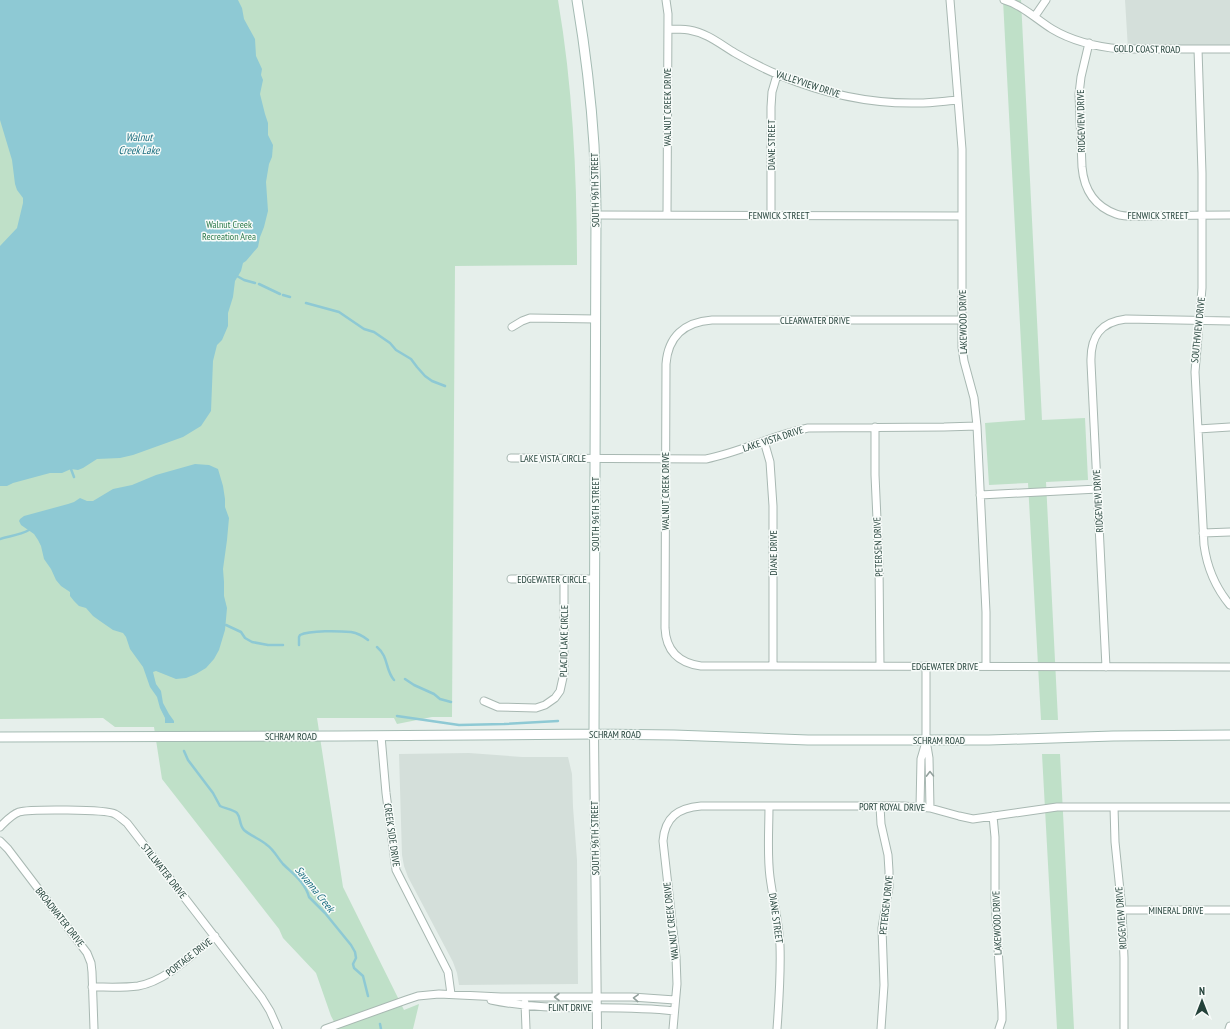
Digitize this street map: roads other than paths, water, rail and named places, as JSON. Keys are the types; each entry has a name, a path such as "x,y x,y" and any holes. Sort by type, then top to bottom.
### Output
{"main road":[{"name":"SOUTH 96TH STREET","path":"577,0 587,68 592,119 596,216 594,734"},
{"name":"SCHRAM ROAD","path":"0,737 594,734 674,735 808,740 989,740 1114,736 1230,735"}],"street":[{"name":"WALNUT CREEK DRIVE","path":"666,0 668,14 668,215"},
{"name":"LAKEWOOD DRIVE","path":"950,0 962,149 963,354 972,390 977,426 986,612 986,666"},
{"name":"GOLD COAST ROAD","path":"1004,0 1023,8 1053,29 1069,37 1105,48 1230,49"},
{"path":"1034,16 1046,0"},
{"name":"VALLEYVIEW DRIVE","path":"668,29 689,30 706,35 735,53 778,75 795,82 833,93 864,100 918,103 958,100"},
{"name":"RIDGEVIEW DRIVE","path":"1089,43 1081,77 1079,94 1083,178 1088,192 1092,197"},
{"name":"SOUTHVIEW DRIVE","path":"1198,49 1202,173 1202,293 1195,372 1203,533 1208,567 1219,590 1230,604"},
{"name":"DIANE STREET","path":"771,215 771,107 772,92 778,75"},
{"name":"FENWICK STREET","path":"1092,197 1107,209 1117,214 1135,216 1230,215"},
{"name":"FENWICK STREET","path":"596,216 962,216"},
{"path":"512,327 530,318 596,319"},
{"name":"CLEARWATER DRIVE","path":"674,339 684,328 696,322 712,320 962,320"},
{"name":"RIDGEVIEW DRIVE","path":"1106,666 1091,356 1092,342 1105,326 1118,320 1200,320"},
{"path":"1200,320 1230,321"},
{"name":"WALNUT CREEK DRIVE","path":"668,644 665,628 666,364 668,350 674,339"},
{"name":"LAKE VISTA DRIVE","path":"595,459 706,459 723,455 794,431 808,428 977,426"},
{"name":"PETERSEN DRIVE","path":"875,427 880,666"},
{"path":"1198,429 1230,427"},
{"name":"DIANE DRIVE","path":"764,441 770,468 773,506 773,666"},
{"name":"LAKE VISTA CIRCLE","path":"511,458 595,459"},
{"path":"980,495 1098,488"},
{"path":"1203,533 1230,532"},
{"name":"EDGEWATER CIRCLE","path":"510,579 594,579"},
{"name":"PLACID LAKE CIRCLE","path":"484,701 498,707 536,708 545,705 555,698 560,691 564,673 564,579"},
{"name":"EDGEWATER DRIVE","path":"668,644 677,657 694,665 1230,667"},
{"path":"926,666 926,740 929,758 930,808"},
{"name":"SOUTH 96TH STREET","path":"594,734 597,1029"},
{"name":"CREEK SIDE DRIVE","path":"381,736 386,793 396,870 448,972 451,994"},
{"path":"920,807 921,759 926,740"},
{"name":"DIANE STREET","path":"769,806 769,866 772,892 778,921 780,946 777,1029"},
{"name":"PETERSEN DRIVE","path":"880,806 881,824 888,855 889,871 889,887 882,928 884,986 881,1029"},
{"name":"PORT ROYAL DRIVE","path":"673,815 684,809 692,807 920,807 930,808 966,818 977,818 1057,807 1230,807"},
{"name":"RIDGEVIEW DRIVE","path":"1114,807 1115,842 1122,910 1124,1029"},
{"name":"STILLWATER DRIVE","path":"0,827 14,815 27,811 98,811 114,813 127,823 215,936 262,998 278,1029"},
{"name":"WALNUT CREEK DRIVE","path":"673,815 667,824 663,841 676,957 677,984 673,1029"},
{"name":"LAKEWOOD DRIVE","path":"993,816 995,838 995,900 1002,1012 1002,1020 999,1029"},
{"name":"BROADWATER DRIVE","path":"0,841 87,953 91,963 94,1029"},
{"name":"MINERAL DRIVE","path":"1122,910 1230,910"},
{"name":"PORTAGE DRIVE","path":"92,987 126,987 149,983 170,972 215,936"},
{"name":"FLINT DRIVE","path":"325,1029 418,996 439,994 525,997 632,997 675,1000"},
{"name":"FLINT DRIVE","path":"466,995 542,1008 648,1008 674,1011"},
{"path":"525,997 526,1029"}],"water":[{"name":"Walnut Creek Lake","path":"0,0 238,0 242,8 244,19 255,39 256,56 262,69 261,75 263,80 260,94 268,123 268,135 273,145 272,157 269,164 266,182 268,211 264,227 258,247 243,263 241,271 235,281 233,297 228,313 228,326 222,340 217,345 213,361 211,411 201,426 183,437 133,455 120,458 97,459 78,470 71,469 62,473 50,473 7,486 0,486 0,246 17,228 23,198 17,190 15,184 12,160 0,120"},
{"path":"195,464 209,465 218,469 223,486 225,507 229,518 223,569 224,596 227,608 225,630 219,650 214,659 206,668 196,674 186,678 176,679 156,671 153,672 156,684 161,691 163,703 174,721 174,723 165,723 165,718 157,697 150,687 143,667 130,649 126,637 123,633 113,630 100,621 86,608 79,606 74,601 70,596 70,592 61,586 56,580 44,559 41,546 34,534 21,525 19,521 24,516 68,504 80,498 87,501 93,501 113,489 132,485 156,475"}],"waterway":[{"path":"237,276 255,283"},
{"path":"259,284 280,294"},
{"path":"283,295 290,297"},
{"path":"306,303 339,312 364,329 374,332 390,343 396,350 411,359 425,376 432,381 445,386"},
{"path":"71,469 74,477"},
{"path":"0,539 29,530"},
{"path":"226,625 241,632 245,638 252,642 268,645 283,645"},
{"path":"299,645 300,635 318,632 351,632 368,640"},
{"path":"377,647 381,651 389,672 394,680"},
{"path":"405,679 434,694 440,699 451,702"},
{"path":"397,716 459,725 558,721"},
{"name":"Savanna Creek","path":"184,751 188,760 213,793 220,806 237,813 241,826 244,830 272,849 283,864 302,883 309,897 325,913 351,945 355,952 356,958 353,964 354,968 363,976 368,996"},
{"name":"Savanna Creek","path":"380,1024 381,1029"}],"park label":[{"name":"Walnut Creek Recreation Area","path":"229,230"}]}
